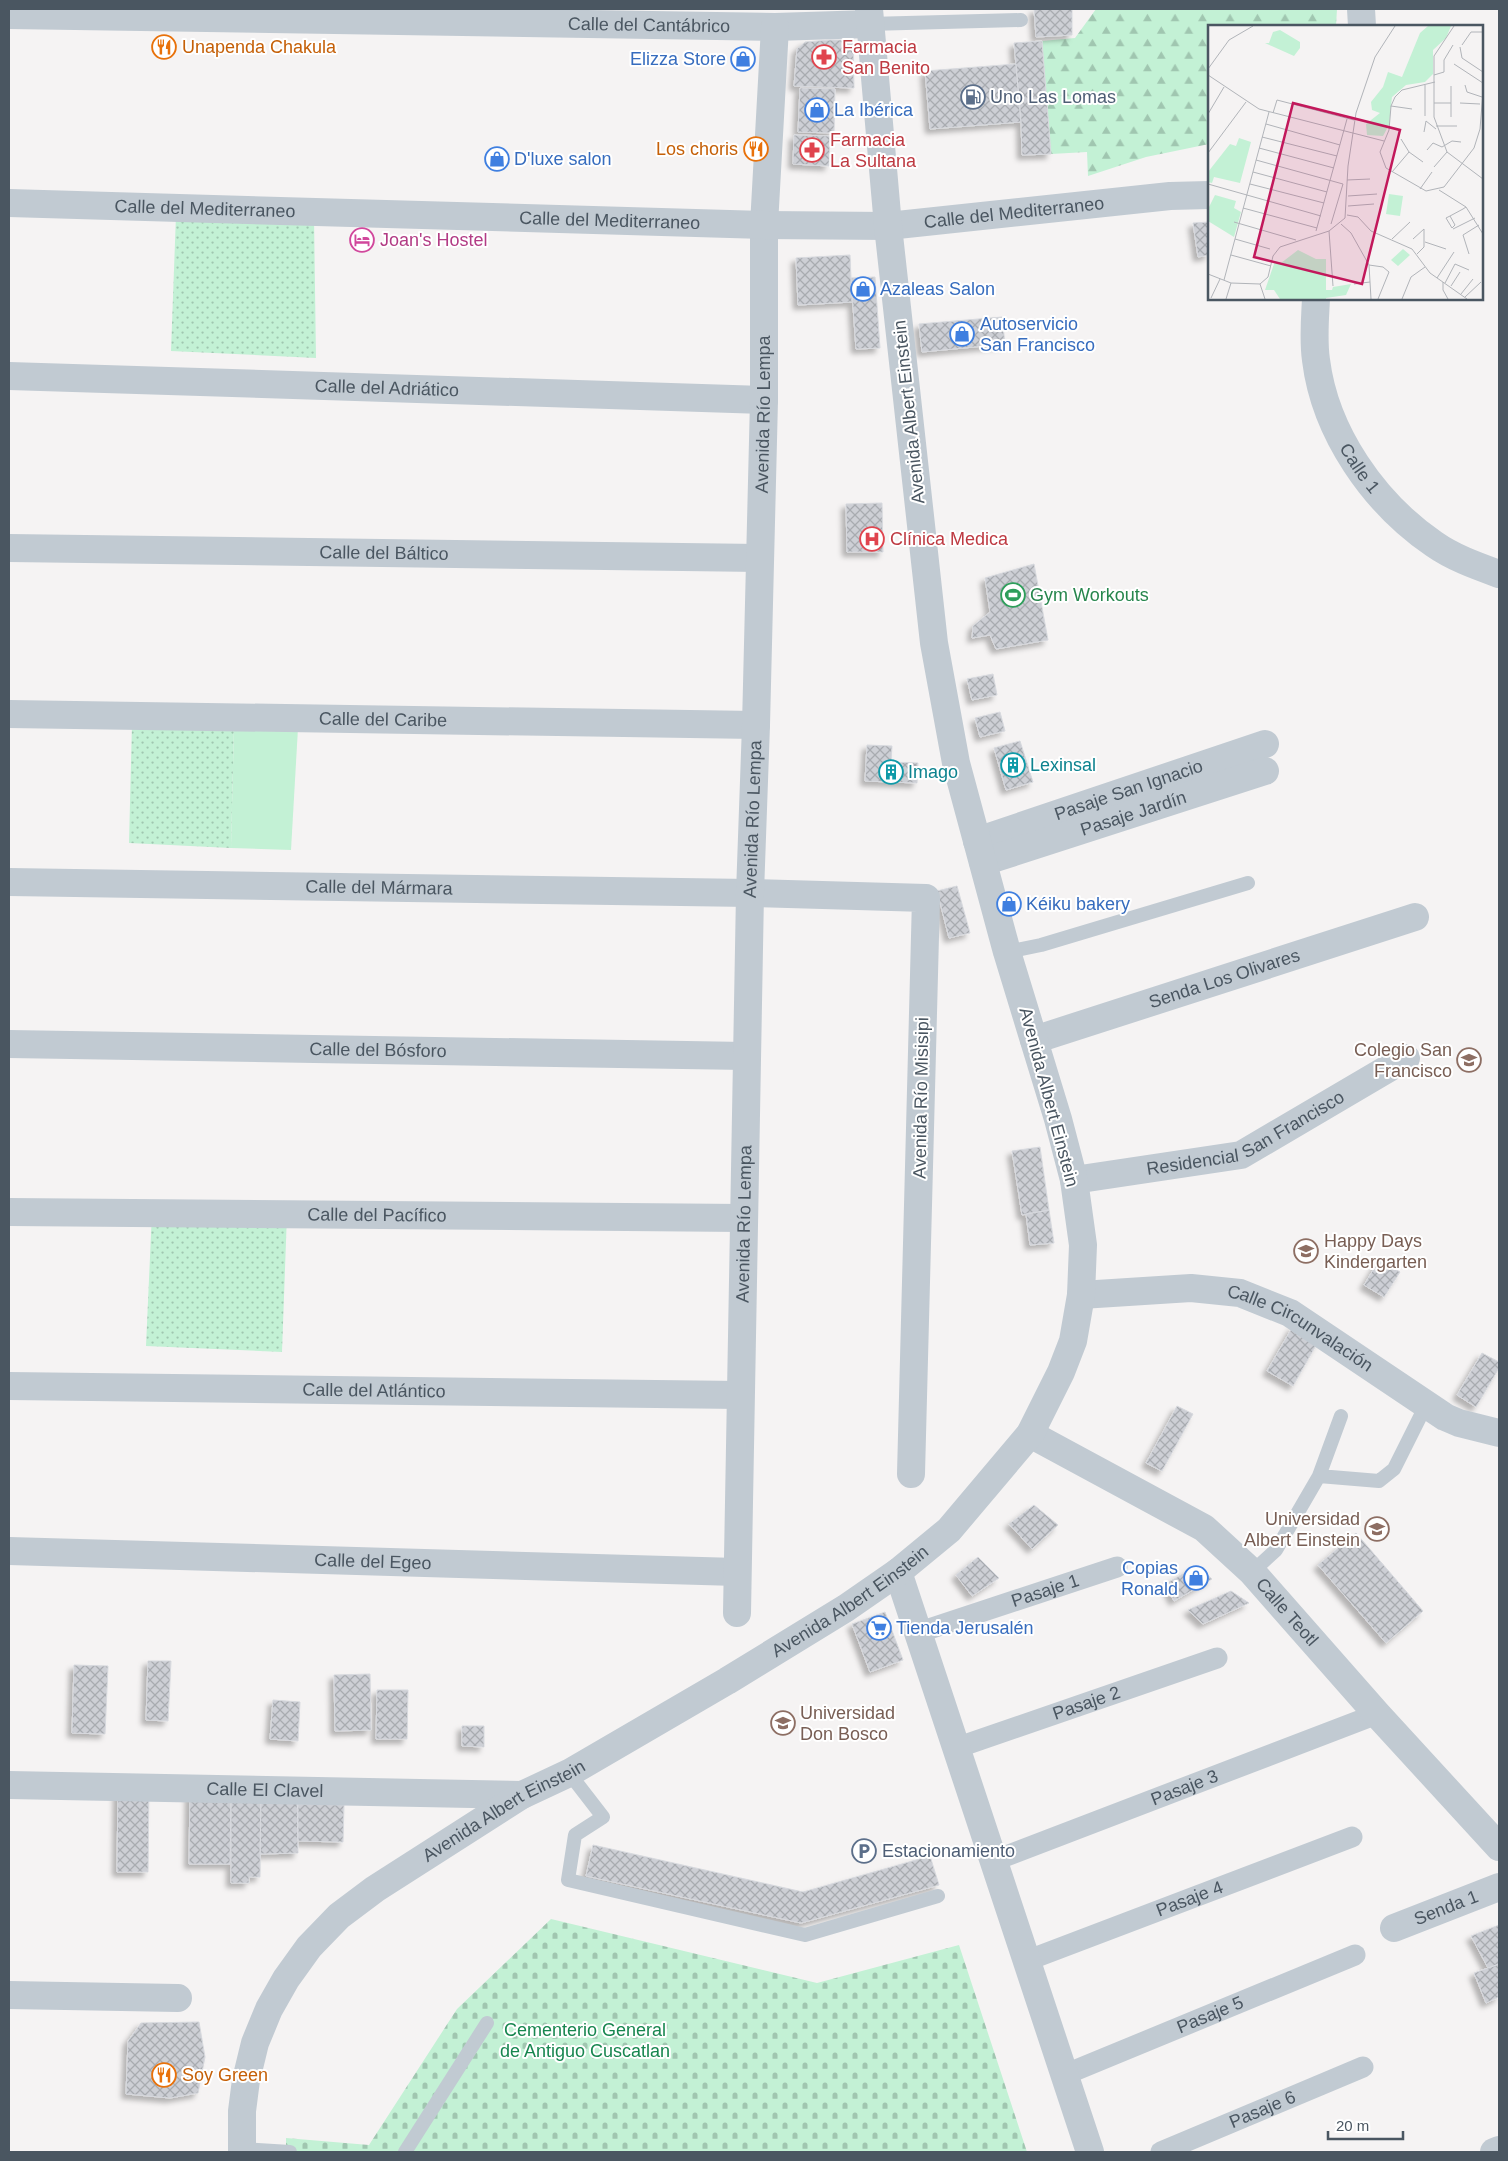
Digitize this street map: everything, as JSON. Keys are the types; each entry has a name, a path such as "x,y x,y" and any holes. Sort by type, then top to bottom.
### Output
{"street":[{"path":"1361,9 1362,25"},
{"name":"Calle del Cantábrico","path":"9,15 775,27 869,16"},
{"name":"Avenida Albert Einstein","path":"242,2151 243,2103 246,2080 255,2043 286,1978 308,1947 339,1916 375,1888 522,1795 569,1773 752,1666 846,1608 898,1572 949,1530 1030,1434 1061,1372 1072,1341 1081,1295 1083,1245 1074,1180 1007,952 988,849 956,763 934,643 888,226 869,16"},
{"name":"Avenida Río Lempa","path":"737,1613 746,1056 764,400 764,225 775,27"},
{"name":"Calle del Mediterraneo","path":"9,203 764,225 888,226 1170,196 1208,195"},
{"name":"Calle 1","path":"1316,300 1316,359 1320,383 1338,432 1364,475 1401,516 1433,543 1464,561 1499,574"},
{"name":"Calle del Adriático","path":"9,376 764,400"},
{"name":"Calle del Báltico","path":"9,548 760,558"},
{"name":"Calle del Caribe","path":"9,714 756,725"},
{"name":"Pasaje San Ignacio","path":"988,849 1265,744"},
{"name":"Pasaje Jardín","path":"988,849 1265,772"},
{"name":"Calle del Mármara","path":"9,882 750,893"},
{"name":"Avenida Río Misisipi","path":"750,893 926,898 912,1474"},
{"name":"Senda Los Olivares","path":"1034,1040 1415,917"},
{"name":"Calle del Bósforo","path":"9,1044 746,1056"},
{"name":"Residencial San Francisco","path":"1074,1180 1241,1155 1406,1058"},
{"name":"Calle del Pacífico","path":"9,1212 743,1218"},
{"name":"Calle Circunvalación","path":"1081,1295 1191,1288 1240,1293 1290,1313 1426,1405 1459,1423 1499,1433"},
{"name":"Calle del Atlántico","path":"9,1386 740,1395"},
{"name":"Calle Teotl","path":"1030,1434 1204,1528 1252,1572 1377,1714 1499,1847"},
{"name":"Calle del Egeo","path":"9,1551 737,1572"},
{"name":"Pasaje 1","path":"917,1633 1117,1567"},
{"path":"898,1572 1090,2152"},
{"name":"Pasaje 2","path":"956,1748 1217,1658"},
{"name":"Pasaje 3","path":"993,1861 1377,1714"},
{"name":"Calle El Clavel","path":"9,1785 522,1795"},
{"name":"Pasaje 4","path":"1026,1961 1352,1837"},
{"name":"Senda 1","path":"1394,1928 1499,1887"},
{"name":"Pasaje 5","path":"1064,2075 1355,1955"},
{"path":"9,1995 178,1998"},
{"name":"Pasaje 6","path":"1161,2152 1363,2067"},
{"path":"1494,2152 1499,2150"}],"lane":[{"path":"869,16 1021,20"},
{"path":"1007,952 1041,945 1248,882"},
{"path":"1319,1476 1378,1481 1394,1469 1426,1405"},
{"path":"1252,1572 1276,1550 1319,1476 1341,1416"},
{"path":"569,1773 603,1817 575,1835 568,1880 805,1935 938,1896"},
{"path":"404,2152 487,2023"},
{"path":"242,2151 290,2152"}],"green space":[{"path":"1096,9 1337,9 1336,25 1208,25 1208,144 1146,157 1088,176 1087,152 1051,154 1042,41 1075,38"},
{"path":"176,215 314,217 316,358 171,351"},
{"path":"132,723 234,726 231,848 129,843"},
{"path":"234,726 298,728 291,850 231,848"},
{"path":"152,1212 287,1214 282,1352 146,1346"},
{"name":"Cementerio General de Antiguo Cuscatlan","path":"551,1919 817,1983 959,1945 1027,2152 286,2152 286,2138 369,2145 457,2009"}],"building":[{"path":"1034,9 1072,9 1072,35 1036,37"},
{"name":"Farmacia San Benito","path":"853,40 854,88 794,86 797,49 805,42"},
{"path":"1042,41 1051,154 1022,155 1014,43"},
{"name":"Uno Las Lomas","path":"1016,64 1021,122 930,129 925,71"},
{"name":"La Ibérica","path":"800,88 835,89 834,133 798,132"},
{"name":"Farmacia La Sultana","path":"794,135 830,136 829,166 793,164"},
{"path":"1208,222 1208,255 1198,257 1193,223"},
{"path":"850,255 852,302 798,305 796,258"},
{"path":"875,277 880,348 856,349 851,278"},
{"name":"Autoservicio San Francisco","path":"1002,317 1005,344 922,352 919,324"},
{"path":"882,503 883,552 847,552 846,504"},
{"name":"Gym Workouts","path":"1034,564 1048,640 996,649 990,635 972,638 973,626 990,612 985,578"},
{"path":"993,674 997,695 972,700 967,679"},
{"path":"1000,712 1005,731 980,737 975,718"},
{"name":"Lexinsal","path":"1020,741 1033,782 1006,790 994,748"},
{"name":"Imago","path":"867,745 892,746 891,762 918,763 917,783 865,781"},
{"path":"957,886 970,933 949,938 937,891"},
{"path":"1040,1147 1049,1210 1022,1215 1012,1151"},
{"path":"1049,1210 1054,1243 1030,1245 1026,1214"},
{"path":"1379,1260 1400,1272 1384,1297 1364,1285"},
{"path":"1293,1326 1319,1340 1293,1386 1267,1371"},
{"path":"1482,1353 1499,1362 1499,1368 1476,1407 1457,1395"},
{"path":"1177,1406 1193,1414 1162,1471 1146,1463"},
{"path":"1034,1505 1058,1525 1032,1549 1009,1524"},
{"path":"1356,1533 1423,1611 1386,1643 1318,1565"},
{"path":"978,1557 999,1578 972,1596 956,1575"},
{"path":"1197,1566 1212,1579 1174,1601 1165,1584"},
{"path":"1231,1591 1249,1603 1203,1624 1188,1610"},
{"path":"885,1612 903,1660 870,1672 852,1624"},
{"path":"148,1661 171,1661 168,1721 146,1720"},
{"path":"74,1665 108,1666 105,1734 72,1733"},
{"path":"370,1674 371,1730 335,1731 334,1675"},
{"path":"377,1690 408,1690 407,1739 376,1739"},
{"path":"273,1700 300,1702 298,1741 270,1739"},
{"path":"462,1726 484,1726 484,1747 462,1746"},
{"path":"118,1788 149,1789 148,1872 117,1872"},
{"path":"190,1788 231,1789 230,1864 189,1864"},
{"path":"231,1789 261,1790 260,1877 249,1877 249,1883 231,1883"},
{"path":"261,1790 297,1791 298,1853 260,1854"},
{"path":"298,1804 344,1805 343,1842 298,1841"},
{"path":"593,1845 803,1892 930,1856 939,1885 801,1923 586,1876"},
{"path":"1499,1925 1499,1964 1488,1968 1471,1936"},
{"path":"1499,1964 1499,1997 1486,2003 1474,1973"},
{"name":"Soy Green","path":"199,2022 205,2057 198,2093 170,2098 126,2094 128,2041 141,2023"}],"place":[{"name":"Unapenda Chakula","path":"164,47"},
{"name":"Farmacia San Benito","path":"824,57"},
{"name":"Elizza Store","path":"743,59"},
{"name":"Uno Las Lomas","path":"973,97"},
{"name":"La Ibérica","path":"817,110"},
{"name":"Los choris","path":"756,149"},
{"name":"Farmacia La Sultana","path":"812,150"},
{"name":"D'luxe salon","path":"497,159"},
{"name":"Joan's Hostel","path":"362,240"},
{"name":"Azaleas Salon","path":"863,289"},
{"name":"Autoservicio San Francisco","path":"962,334"},
{"name":"Clínica Medica","path":"872,539"},
{"name":"Gym Workouts","path":"1013,595"},
{"name":"Lexinsal","path":"1013,765"},
{"name":"Imago","path":"891,772"},
{"name":"Kéiku bakery","path":"1009,904"},
{"name":"Colegio San Francisco","path":"1469,1060"},
{"name":"Happy Days Kindergarten","path":"1306,1251"},
{"name":"Universidad Albert Einstein","path":"1377,1529"},
{"name":"Copias Ronald","path":"1196,1578"},
{"name":"Tienda Jerusalén","path":"879,1628"},
{"name":"Universidad Don Bosco","path":"783,1723"},
{"name":"Estacionamiento","path":"864,1851"},
{"name":"Soy Green","path":"164,2075"}]}
